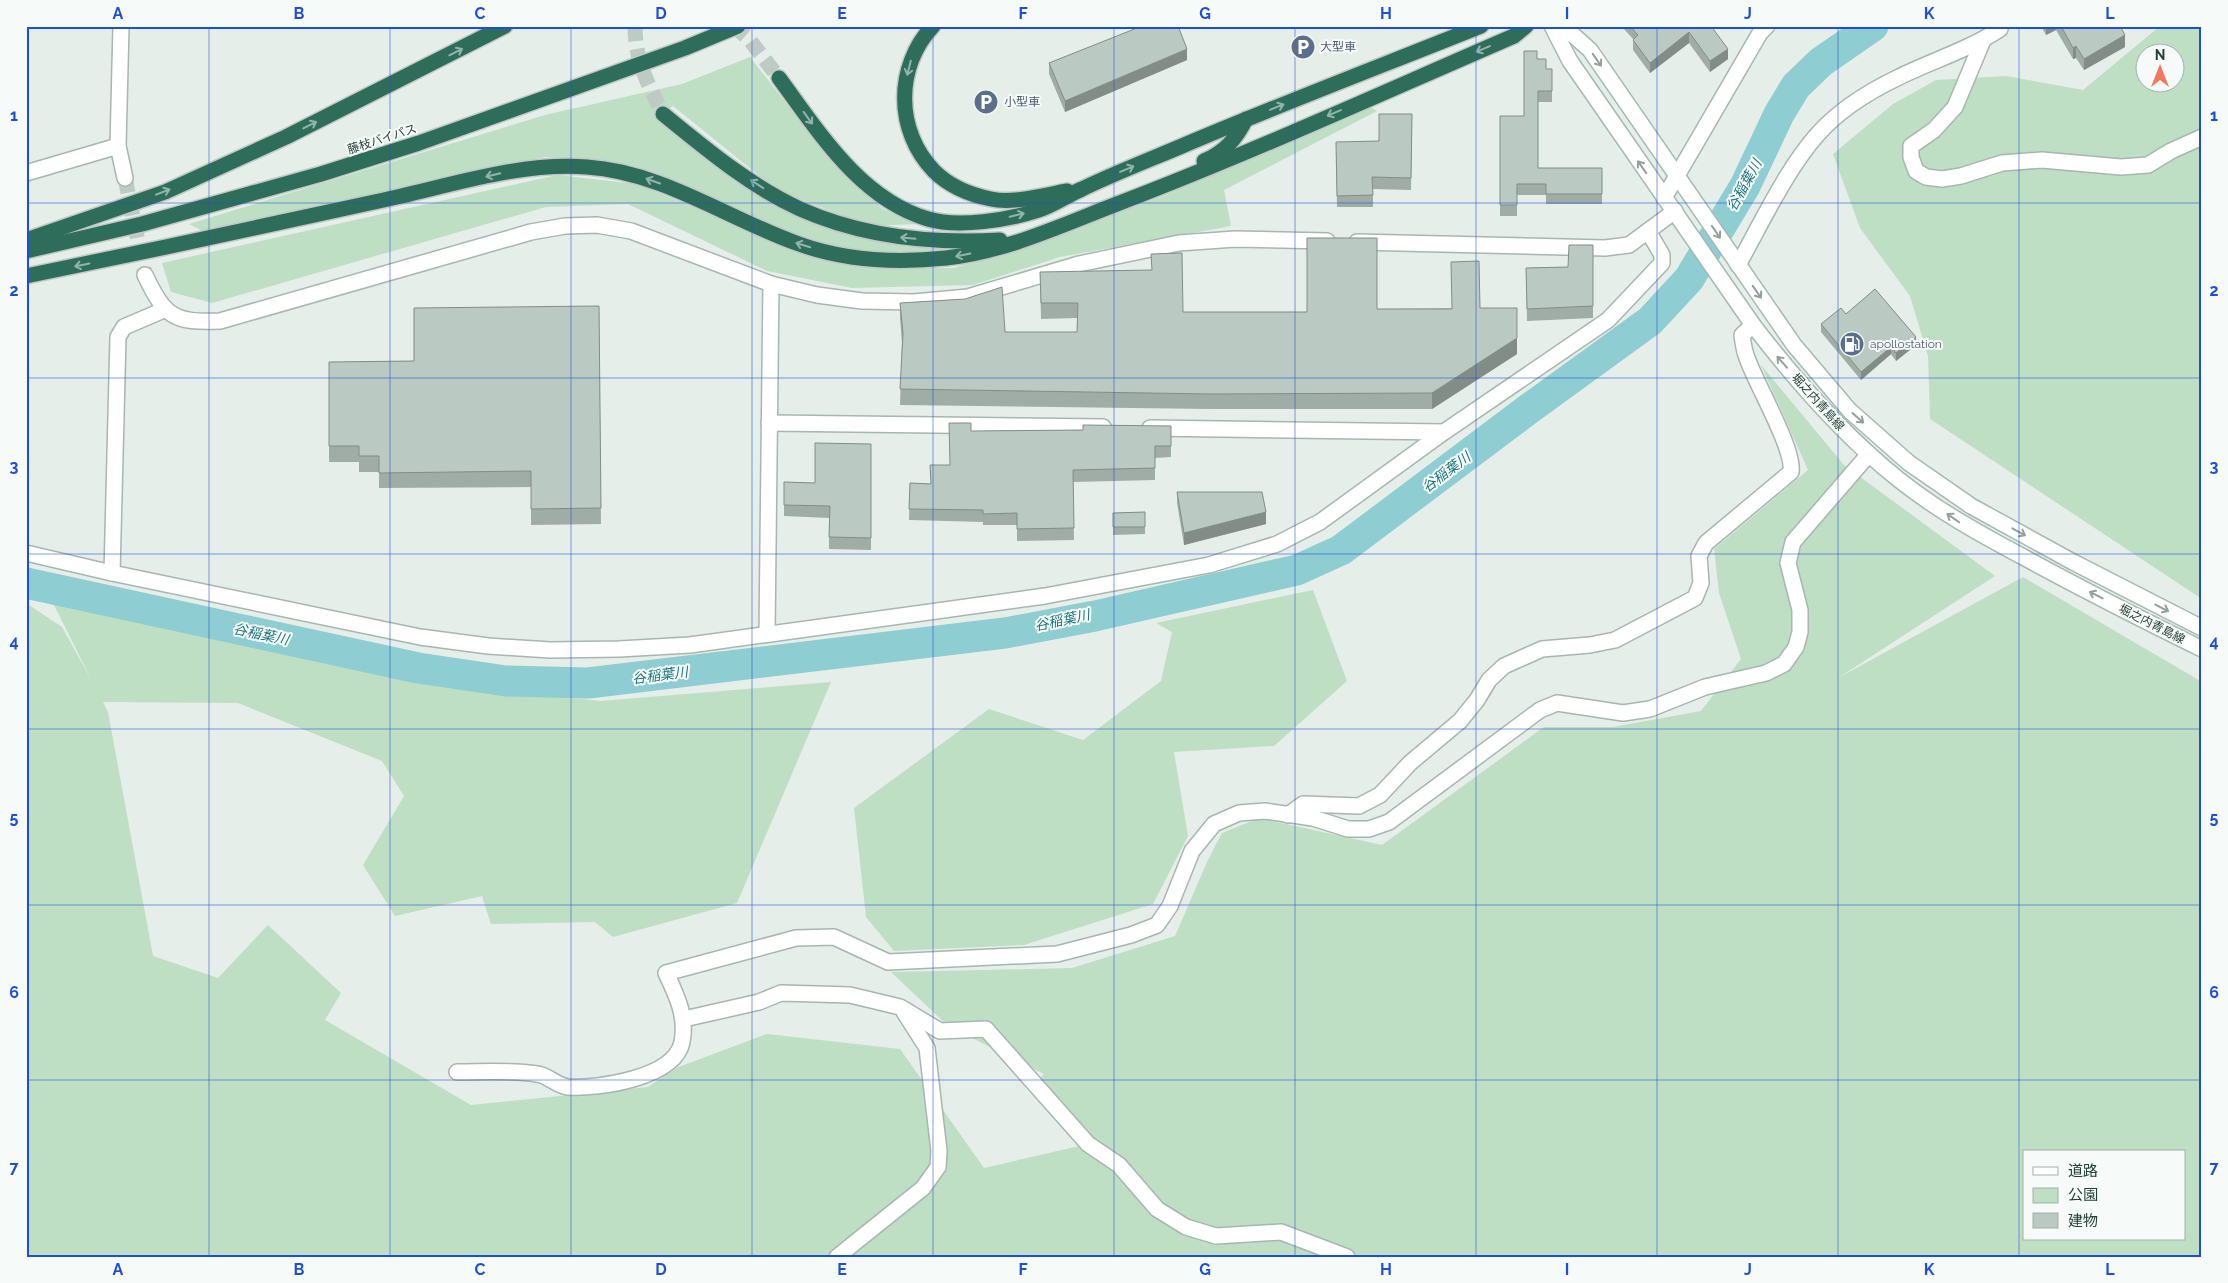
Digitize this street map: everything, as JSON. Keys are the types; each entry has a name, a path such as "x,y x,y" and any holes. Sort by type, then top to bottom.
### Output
{"highway":[{"path":"26,240 165,192 286,137 505,26"},
{"name":"藤枝バイパス","path":"26,251 142,224 321,174 419,143 684,48 738,26"},
{"path":"933,26 911,58 905,82 905,112 914,145 934,171 962,190 993,200 1025,198 1082,188"},
{"path":"779,78 820,134 861,181 895,206 929,220 968,223 997,220 1040,210 1082,188 1246,119 1480,26"},
{"path":"26,276 275,224 501,173 544,167 586,167 626,172 656,182 800,245 868,259 904,262 951,258 992,249 1027,238 1191,175 1514,36 1526,26"},
{"path":"663,114 717,158 765,189 800,209 851,227 901,238 962,242 1027,238"},
{"path":"1092,213 1109,200 1214,157 1237,138 1246,119"}],"street":[{"path":"120,26 118,146 125,178"},
{"name":"堀之内青島線","path":"1552,26 1570,62 1753,325 1778,357 1840,428 1898,479 1960,523 2064,579 2202,649"},
{"name":"堀之内青島線","path":"1563,26 1590,50 1794,345 1850,411 1909,463 1972,506 2072,562 2202,628"},
{"path":"1664,198 1760,33 1767,26"},
{"path":"1738,265 1792,170 1816,136 1836,116 1867,94 1896,78 1983,40 2000,29"},
{"path":"1983,40 1955,107 1934,130 1911,146 1916,171 1926,177 1942,179 1961,176 2002,163 2042,160 2121,167 2148,164 2202,137"},
{"path":"26,173 118,146"},
{"path":"145,275 156,297 173,315 191,322 220,321 531,232 573,225 597,224 631,231 771,284 817,295 862,302 914,302 968,297 1079,264 1179,244 1236,238 1605,248 1629,245 1675,212"},
{"path":"26,553 112,574 420,637 488,646 550,650 620,649 690,644 1045,596 1209,565 1276,544 1320,522 1444,432 1608,320 1662,263 1662,255 1648,231"},
{"path":"767,633 771,284"},
{"path":"112,574 118,337 124,327 166,309"},
{"path":"1288,815 1303,804 1359,806 1380,795 1410,762 1460,721 1477,700 1489,680 1504,666 1542,649 1615,640 1695,598 1701,583 1699,556 1706,543 1791,472 1792,464 1786,446 1746,356 1742,335 1753,325"},
{"path":"769,423 1117,428"},
{"path":"1136,428 1444,432"},
{"path":"457,1072 539,1074 556,1084 569,1087 602,1086 641,1078 669,1062 682,1044 684,1019 679,1001 666,973 796,938 834,937 888,962 1057,954 1131,935 1157,925 1170,906 1192,851 1214,824 1239,814 1266,811 1313,818 1348,829 1369,829 1389,822 1540,710 1549,706 1557,703 1623,713 1650,709 1705,686 1766,673 1784,664 1796,647 1800,632 1800,610 1788,563 1793,542 1869,454"},
{"path":"684,1019 759,1002 781,994 850,995 900,1007 940,1031 986,1029 1088,1144 1119,1165 1158,1209 1186,1227 1216,1236 1281,1232 1347,1257"},
{"path":"837,1257 923,1188 938,1167 939,1151 927,1048 900,1007"}],"green space":[{"path":"2160,26 2202,26 2202,599 1930,419 1928,356 1910,296 1860,228 1833,154 1893,104 1936,80 2006,76 2083,90 2136,46 2136,92 2186,92 2186,42 2141,42"},
{"path":"750,57 825,153 883,209 920,224 869,226 777,190 673,106 657,118 733,179 816,223 899,242 942,249 923,255 836,248 764,222 635,166 545,157 205,232 189,224 545,115 682,84"},
{"path":"1367,105 1377,111 1224,190 1231,226 1060,257 973,285 852,288 767,271 628,204 546,207 212,303 171,292 162,263 557,175 637,184 792,248 868,268 953,268 1029,246 1166,195"},
{"path":"1761,365 1844,465 1995,576 1838,678 2023,577 2202,682 2202,1257 26,1257 26,603 62,627 92,681 53,603 423,682 601,701 831,682 737,903 613,937 595,922 491,924 482,896 395,916 363,865 404,796 382,761 238,703 103,702 108,712 153,956 218,978 268,925 341,993 325,1020 471,1105 648,1087 676,1068 767,1034 900,1049 984,1168 1088,1144 1041,1077 1044,1074 948,1026 891,972 1072,968 1175,936 1207,862 1222,833 1259,818 1382,845 1544,727 1613,727 1701,711 1741,659 1719,593 1714,549 1808,470"},
{"path":"1313,590 1347,681 1274,746 1174,752 1188,836 1153,904 1024,945 894,951 866,917 854,808 989,709 1083,740 1161,681 1172,632 1156,623"}],"building":[{"path":"1142,26 1178,26 1187,49 1065,101 1049,63"},
{"path":"1630,26 1711,26 1728,49 1710,61 1689,32 1650,63 1633,40 1638,35"},
{"path":"2061,26 2120,26 2125,35 2084,59 2076,46 2073,48"},
{"path":"1524,51 1537,51 1537,59 1546,59 1546,69 1552,69 1552,91 1538,91 1538,168 1602,168 1602,194 1546,194 1546,184 1517,184 1517,205 1500,205 1500,116 1524,116"},
{"path":"1379,114 1412,114 1411,178 1372,177 1373,195 1337,196 1336,142 1379,141"},
{"path":"1307,238 1377,238 1377,309 1452,309 1451,262 1479,261 1480,308 1517,308 1517,338 1432,393 1210,394 900,389 903,333 900,303 965,299 1002,287 1005,332 1077,332 1078,303 1041,303 1040,272 1152,270 1151,254 1182,253 1183,312 1307,312"},
{"path":"1569,245 1593,245 1593,306 1527,309 1526,268 1568,267"},
{"path":"1875,289 1916,337 1896,353 1891,347 1861,372 1821,324 1841,308 1846,314"},
{"path":"599,306 601,508 531,509 531,471 379,473 379,456 359,456 359,446 329,446 329,362 414,361 414,308"},
{"path":"949,423 971,423 971,431 1083,430 1083,425 1171,426 1171,446 1155,446 1155,468 1073,470 1074,528 1017,529 1017,513 983,514 983,510 909,509 910,483 931,484 930,465 950,465"},
{"path":"815,443 871,444 871,538 829,537 830,506 784,505 784,482 815,483"},
{"path":"1177,492 1262,492 1266,512 1184,533"},
{"path":"1145,512 1145,527 1113,527 1113,513"}],"waterway":[{"name":"谷稲葉川","path":"26,583 418,668 506,681 588,683 1005,633 1095,616 1297,570 1341,550 1530,408 1650,321 1689,279 1745,186 1779,114 1796,86 1821,62 1873,26"}],"tunnel":[{"path":"635,26 640,61 663,114"},
{"path":"734,26 749,39 779,78"},
{"path":"125,178 145,275"}],"place":[{"name":"大型車","path":"1303,47"},
{"name":"小型車","path":"986,102"},
{"name":"apollostation","path":"1852,344"}]}
